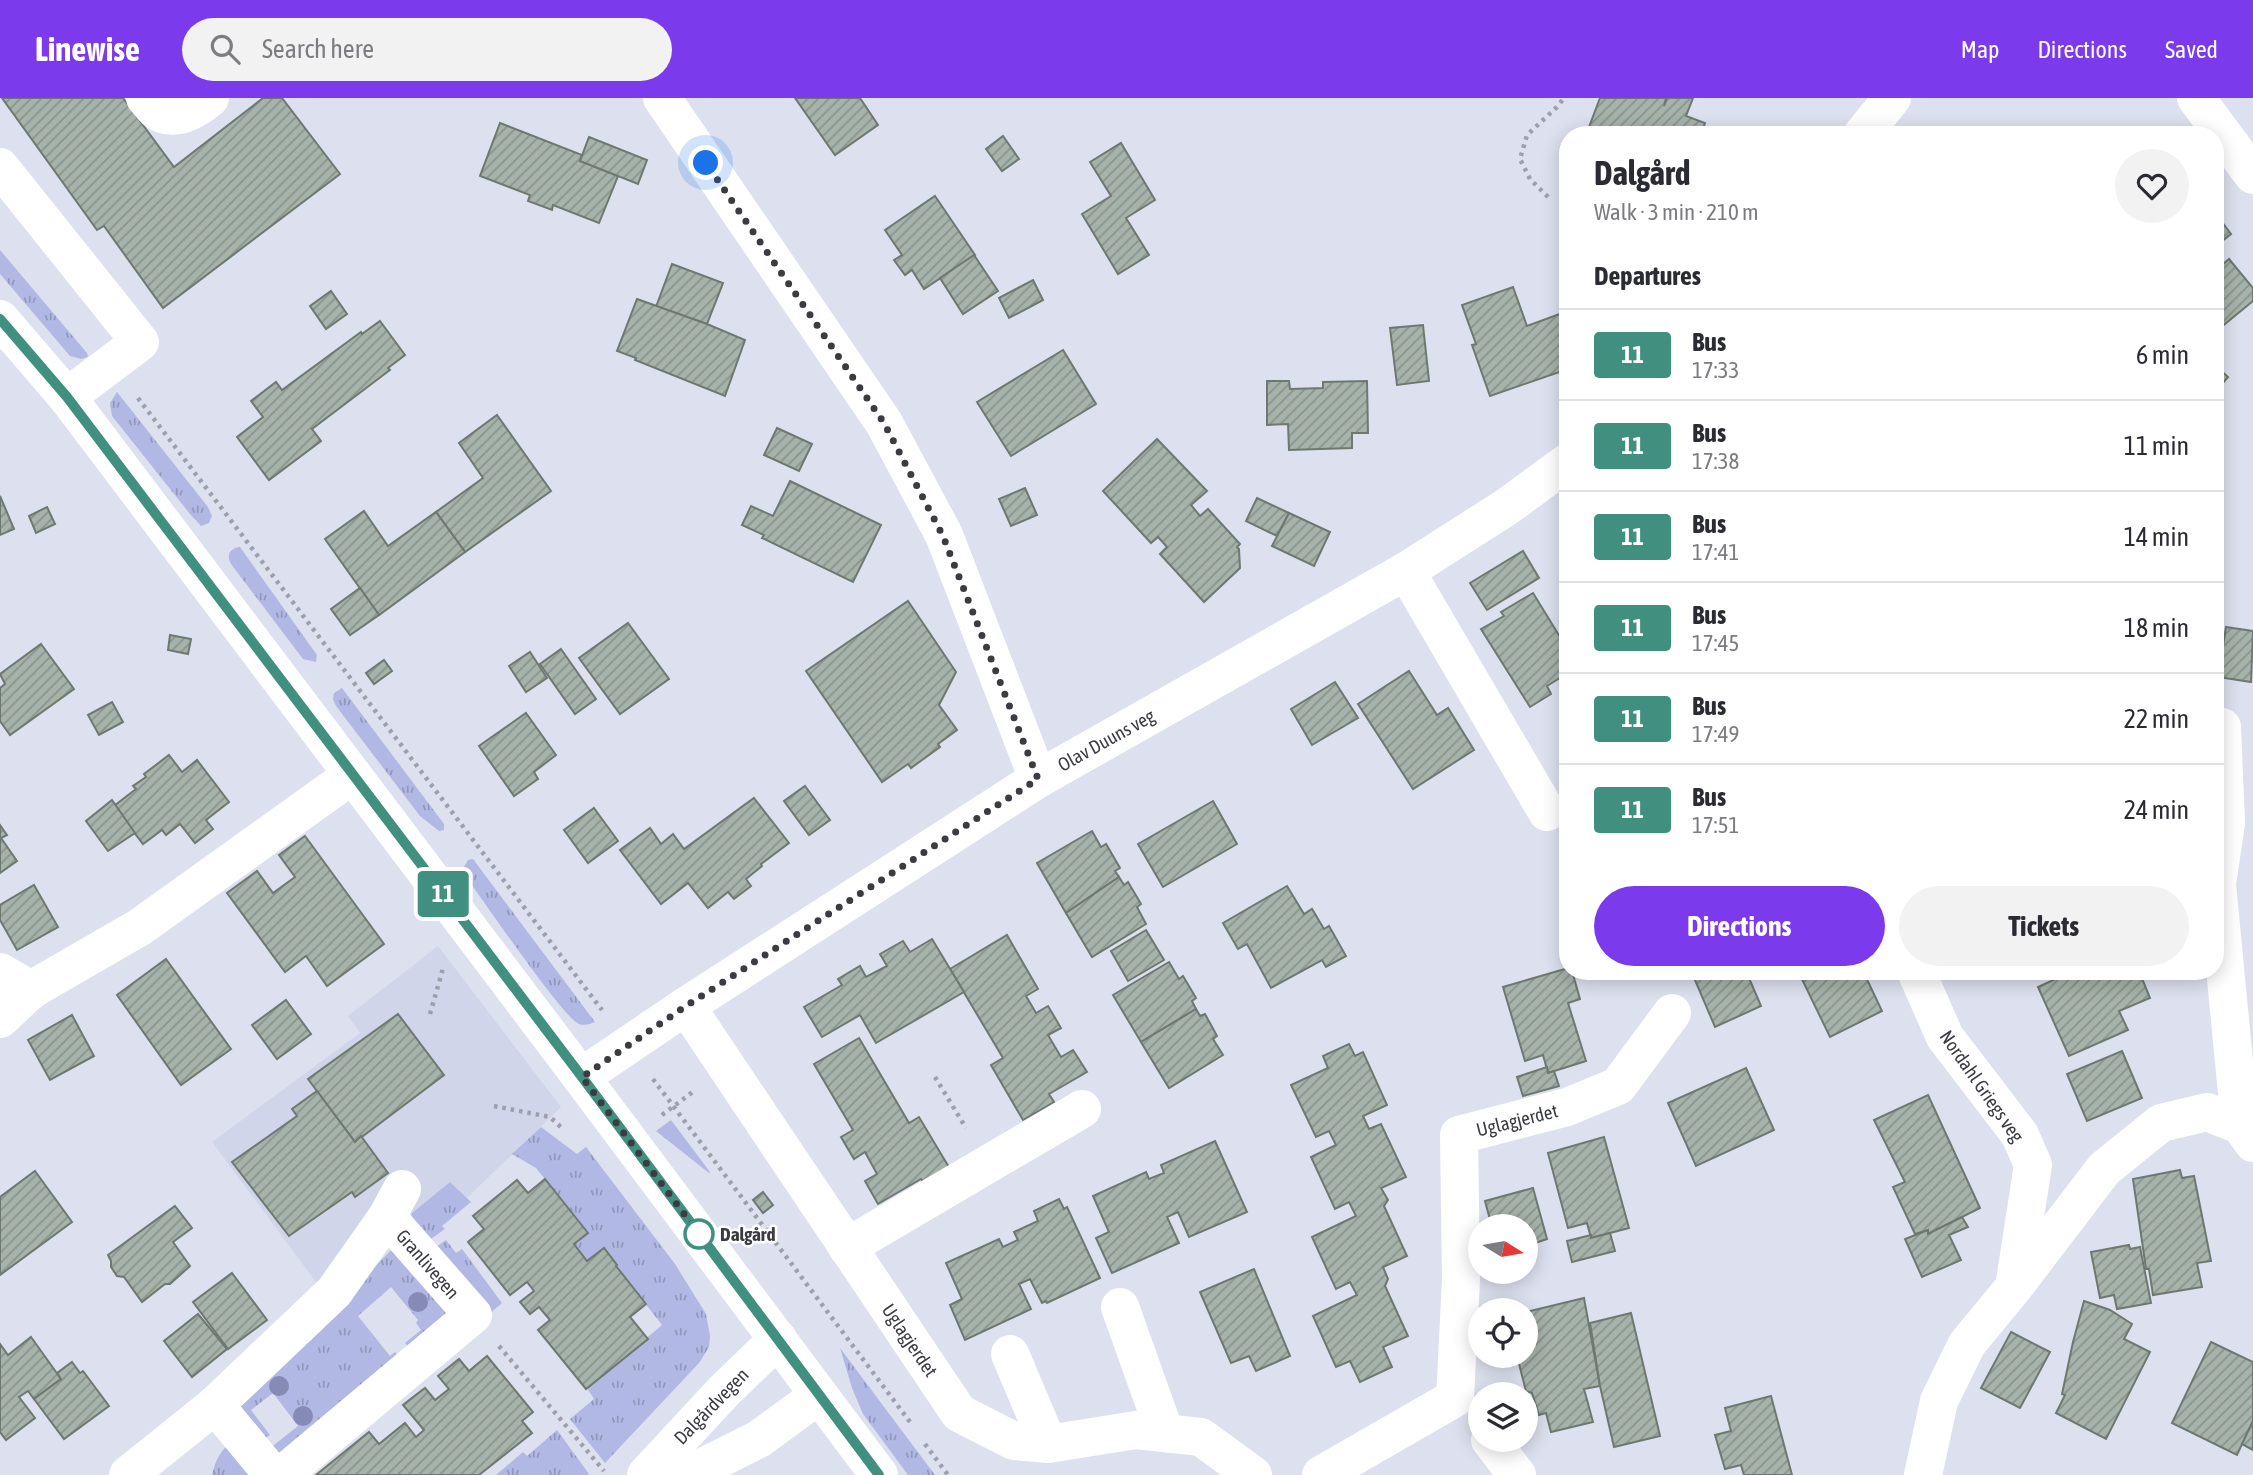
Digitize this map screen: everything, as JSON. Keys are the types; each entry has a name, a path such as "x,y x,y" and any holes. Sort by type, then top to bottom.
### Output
{"street":[{"path":"145,98 159,114 175,116 198,108 210,98"},
{"path":"662,98 884,423 943,536 1038,779"},
{"path":"1869,126 1892,98"},
{"path":"2196,98 2217,126"},
{"path":"2224,136 2253,175"},
{"path":"0,167 139,342 67,397"},
{"path":"0,319 67,397 582,1077 879,1475"},
{"name":"Olav Duuns veg","path":"582,1077 686,1006 1038,779 1406,571 1505,508 1559,469"},
{"path":"1406,571 1547,812"},
{"path":"0,1019 15,981 140,927 352,775"},
{"path":"2224,775 2224,837"},
{"path":"2224,944 2246,1134"},
{"name":"Nordahl Griegs veg","path":"1920,980 1945,1037 2020,1135 2033,1166 2014,1287"},
{"name":"Uglagjerdet","path":"686,1006 959,1413 1014,1441 1048,1444 1136,1430 1201,1437 1253,1475"},
{"name":"Uglagjerdet","path":"1455,1398 1461,1280 1459,1135 1567,1107 1618,1086 1672,1013"},
{"path":"847,1247 1082,1109"},
{"path":"1923,1475 1939,1401 1967,1344 2104,1168 2161,1123 2207,1112 2246,1134"},
{"name":"Granlivegen","path":"128,1475 215,1405 334,1292 394,1203 473,1315 282,1475"},
{"path":"1120,1307 1165,1433"},
{"name":"Dalgårdvegen","path":"646,1475 724,1391 778,1339"},
{"path":"1010,1354 1048,1444"},
{"name":"Dalgårdvegen","path":"687,1475 759,1439 819,1395"},
{"path":"1321,1475 1455,1398 1468,1414"},
{"path":"215,1405 273,1475"},
{"path":"1499,1452 1517,1475"}],"path":[{"path":"1548,197 1530,179 1520,159 1527,135 1558,107 1564,98"},
{"path":"113,364 629,1045 673,1108 916,1431"},
{"path":"430,1014 444,963"},
{"path":"653,1122 725,1067"},
{"path":"935,1077 989,1164"},
{"path":"494,1106 550,1117 570,1136"},
{"path":"473,1315 604,1472"},
{"path":"924,1442 948,1475"}],"shaded area":[{"path":"438,946 561,1107 467,1198 450,1182 412,1213 338,1307 316,1282 212,1142 360,1033 348,1016"}],"green space":[{"path":"0,250 88,357 81,359 70,356 0,274"},
{"path":"117,392 208,507 212,516 209,523 201,526 190,514 112,416 110,403"},
{"path":"240,547 317,655 316,662 303,659 231,564 230,552"},
{"path":"342,688 444,824 444,830 439,831 420,816 336,706 334,693"},
{"path":"473,859 595,1022 579,1024 570,1017 541,981 468,880 464,867 468,860"},
{"path":"671,1120 710,1172 709,1173 656,1131"},
{"path":"541,1127 577,1154 586,1147 675,1264 706,1314 709,1347 699,1363 605,1463 570,1419 594,1399 587,1388 662,1325 604,1248 587,1261 574,1244 588,1232 536,1168 512,1154"},
{"path":"450,1182 471,1202 442,1226 445,1229 428,1241 411,1217 412,1213"},
{"path":"446,1240 456,1253 462,1249 502,1303 488,1315 433,1249"},
{"path":"393,1248 455,1309 413,1352 405,1343 421,1330 416,1323 418,1320 391,1287 358,1316 390,1356 395,1352 402,1361 280,1456 269,1449 298,1426 273,1393 251,1410 270,1435 261,1441 240,1408 243,1402"},
{"path":"840,1348 935,1475 908,1475 863,1414"},
{"path":"557,1430 588,1475 496,1475 523,1452 527,1456"},
{"path":"232,1440 259,1475 212,1475 219,1456"}],"building":[{"path":"2,98 123,98 174,167 263,98 282,98 340,174 163,308 104,226 97,230"},
{"path":"795,98 860,98 878,125 835,155"},
{"path":"1600,98 1666,98 1664,106 1667,98 1693,98 1686,116 1705,123 1704,126 1589,126"},
{"path":"500,123 582,155 580,161 618,176 599,223 553,205 552,210 528,201 530,195 480,176"},
{"path":"1003,136 1019,159 1002,171 986,149"},
{"path":"589,137 647,160 638,184 580,161"},
{"path":"1121,143 1155,200 1126,218 1149,255 1118,274 1082,214 1111,196 1090,162"},
{"path":"935,196 975,255 924,289 912,270 905,275 894,260 902,255 885,230"},
{"path":"2224,225 2231,234 2224,240"},
{"path":"974,255 998,291 963,314 940,278"},
{"path":"2229,259 2253,288 2253,301 2224,325 2224,263"},
{"path":"672,264 723,283 707,324 656,307"},
{"path":"1033,280 1043,300 1009,318 999,298"},
{"path":"1513,287 1527,326 1559,314 1559,372 1490,396 1472,345 1476,344 1462,305"},
{"path":"331,291 347,314 326,329 310,306"},
{"path":"637,299 745,340 725,396 617,351"},
{"path":"380,321 405,355 388,368 390,370 312,429 321,441 269,480 237,437 263,417 251,401 276,382 282,390"},
{"path":"1423,325 1429,381 1397,385 1390,328"},
{"path":"1063,350 1096,404 1011,456 977,402"},
{"path":"1267,381 1289,381 1290,389 1323,388 1323,382 1367,381 1368,433 1352,433 1352,448 1289,450 1288,424 1267,425"},
{"path":"497,415 551,491 465,552 436,512 483,478 459,443"},
{"path":"777,428 812,444 799,471 764,455"},
{"path":"1157,439 1207,491 1191,505 1200,516 1208,509 1240,544 1237,547 1240,568 1204,602 1160,554 1167,547 1158,537 1151,543 1103,491"},
{"path":"790,481 881,525 853,582 762,538 764,535 742,525 751,506 773,516"},
{"path":"1025,488 1037,515 1011,526 999,499"},
{"path":"0,496 14,529 0,535"},
{"path":"1257,498 1289,513 1277,536 1246,521"},
{"path":"47,507 55,524 36,533 29,516"},
{"path":"364,511 388,546 436,512 465,552 379,615 325,539"},
{"path":"1289,513 1330,532 1314,566 1272,546"},
{"path":"1523,551 1539,578 1487,610 1470,583"},
{"path":"360,588 379,615 350,635 331,609"},
{"path":"1533,593 1559,635 1559,679 1547,686 1551,694 1530,707 1481,629 1504,616 1501,612"},
{"path":"908,601 956,672 939,705 957,730 938,744 940,747 911,768 908,764 882,782 806,671"},
{"path":"628,623 669,679 620,714 579,658"},
{"path":"2226,627 2253,631 2251,682 2224,678"},
{"path":"170,635 191,639 188,654 168,650"},
{"path":"41,644 74,689 10,735 0,721 0,688 5,684 0,674"},
{"path":"561,649 596,699 575,714 540,664"},
{"path":"530,652 547,678 526,692 509,666"},
{"path":"384,660 392,671 374,684 366,673"},
{"path":"1409,671 1437,715 1448,708 1474,750 1413,789 1358,704"},
{"path":"1335,682 1358,718 1312,745 1291,709"},
{"path":"112,702 123,722 99,735 88,715"},
{"path":"526,713 556,755 534,772 538,779 514,796 479,746"},
{"path":"169,755 182,772 197,760 229,802 206,820 213,829 195,843 180,824 166,835 162,830 143,844 114,806 136,789 133,786 146,777 144,774"},
{"path":"805,786 830,820 809,835 784,801"},
{"path":"754,798 789,843 746,879 751,886 734,899 728,892 708,908 688,883 661,904 620,850 650,828 661,844 673,834 684,849"},
{"path":"112,800 135,833 108,851 86,821"},
{"path":"1213,801 1237,844 1163,887 1138,844"},
{"path":"594,808 618,841 588,863 564,830"},
{"path":"0,825 7,835 1,838 17,861 0,873"},
{"path":"1092,831 1101,847 1106,844 1120,868 1115,871 1119,877 1066,913 1037,863"},
{"path":"305,836 384,944 327,986 306,956 285,972 227,893 257,871 273,893 295,877 279,855"},
{"path":"1119,877 1124,885 1128,882 1141,904 1137,907 1146,924 1092,957 1066,913"},
{"path":"34,885 58,927 17,950 0,920 0,905"},
{"path":"1287,886 1304,914 1312,909 1324,929 1329,926 1346,956 1326,967 1322,960 1271,988 1247,944 1238,949 1223,923"},
{"path":"1146,930 1164,960 1128,981 1111,951"},
{"path":"1007,935 1038,989 1026,996 1036,1013 1048,1006 1061,1028 1048,1035 1061,1057 1073,1050 1087,1072 1049,1094 1054,1102 1023,1120 991,1065 1003,1058 950,969"},
{"path":"932,939 964,992 876,1043 860,1015 822,1037 804,1007 842,985 838,979 860,966 866,977 887,966 880,954 903,941 910,952"},
{"path":"166,959 231,1049 181,1085 117,995"},
{"path":"1169,962 1179,979 1183,976 1196,998 1192,1001 1196,1009 1141,1042 1113,995"},
{"path":"1559,971 1559,980 1575,980 1580,999 1568,1003 1586,1061 1548,1073 1543,1055 1525,1061 1503,987"},
{"path":"1695,980 1750,980 1761,1006 1715,1027"},
{"path":"1802,980 1867,980 1882,1011 1830,1037"},
{"path":"2053,980 2143,980 2150,998 2119,1011 2128,1030 2069,1056 2038,987"},
{"path":"286,1000 311,1034 277,1059 252,1025"},
{"path":"1196,1009 1200,1016 1205,1014 1217,1036 1213,1039 1223,1055 1169,1088 1141,1042"},
{"path":"398,1014 444,1075 355,1142 308,1079"},
{"path":"72,1015 94,1056 50,1080 28,1040"},
{"path":"859,1038 909,1123 919,1117 950,1169 925,1184 921,1179 878,1204 865,1181 877,1174 865,1152 854,1159 841,1137 853,1130 814,1064"},
{"path":"1349,1044 1355,1056 1363,1052 1387,1105 1363,1116 1369,1129 1381,1124 1406,1177 1381,1188 1388,1200 1384,1206 1407,1256 1383,1267 1388,1279 1385,1286 1408,1336 1383,1347 1392,1367 1360,1382 1350,1361 1336,1367 1313,1316 1357,1295 1350,1282 1336,1289 1312,1237 1356,1216 1349,1202 1335,1209 1311,1157 1336,1145 1329,1131 1316,1137 1291,1085 1328,1068 1323,1056"},
{"path":"2122,1051 2142,1098 2087,1121 2067,1074"},
{"path":"1547,1067 1548,1073 1554,1071 1559,1086 1523,1096 1517,1077"},
{"path":"1746,1068 1774,1130 1696,1166 1668,1103"},
{"path":"317,1091 355,1142 361,1136 388,1173 355,1197 352,1192 289,1236 232,1162 297,1116 292,1109"},
{"path":"1928,1095 1980,1208 1928,1234 1928,1230 1915,1234 1893,1187 1905,1182 1874,1120"},
{"path":"1604,1137 1629,1228 1591,1238 1587,1223 1568,1228 1548,1153"},
{"path":"1215,1141 1247,1212 1189,1237 1178,1212 1167,1217 1179,1243 1112,1273 1096,1238 1109,1232 1093,1196 1146,1172 1149,1179 1164,1173 1161,1165"},
{"path":"2180,1170 2182,1178 2194,1176 2211,1261 2197,1263 2202,1287 2153,1295 2149,1269 2146,1269 2133,1179"},
{"path":"35,1171 72,1222 0,1275 0,1197"},
{"path":"545,1179 588,1233 574,1244 587,1261 604,1248 646,1304 630,1317 648,1339 586,1389 538,1330 550,1320 539,1307 530,1314 520,1302 534,1291 527,1282 510,1295 468,1242 484,1229 473,1216 517,1180 528,1193"},
{"path":"1533,1188 1547,1239 1538,1242 1538,1214 1488,1214 1485,1201"},
{"path":"763,1192 773,1205 763,1213 753,1200"},
{"path":"1059,1199 1064,1209 1067,1207 1100,1278 1047,1303 1042,1303 1030,1279 1019,1284 1031,1309 965,1340 950,1305 962,1299 946,1263 999,1239 1003,1247 1018,1240 1014,1232 1038,1221 1034,1211"},
{"path":"175,1206 192,1228 173,1242 190,1266 170,1284 165,1284 142,1302 124,1277 117,1276 108,1255"},
{"path":"1962,1217 1968,1227 1949,1235 1961,1260 1922,1277 1905,1239 1928,1230 1928,1234"},
{"path":"1610,1233 1615,1251 1572,1262 1567,1241"},
{"path":"2129,1245 2130,1249 2140,1247 2151,1303 2117,1309 2114,1295 2100,1298 2091,1252"},
{"path":"1254,1269 1290,1356 1256,1371 1249,1356 1231,1363 1200,1292"},
{"path":"232,1273 267,1320 228,1349 193,1302"},
{"path":"1584,1298 1600,1386 1584,1389 1593,1422 1551,1432 1546,1413 1539,1415 1538,1382 1524,1382 1520,1368 1538,1368 1538,1309"},
{"path":"2084,1301 2110,1310 2132,1324 2124,1339 2150,1352 2106,1439 2056,1413 2065,1395 2062,1394"},
{"path":"1631,1313 1660,1436 1614,1447 1600,1386 1590,1323"},
{"path":"198,1314 227,1349 192,1377 164,1341"},
{"path":"2011,1332 2050,1352 2020,1408 1981,1388"},
{"path":"31,1337 61,1379 34,1399 28,1391 19,1397 35,1418 6,1440 0,1432 0,1344 8,1355"},
{"path":"2211,1342 2253,1362 2253,1421 2237,1455 2172,1423"},
{"path":"487,1356 533,1412 522,1421 532,1433 479,1475 316,1475 369,1432 379,1444 405,1423 416,1437 424,1430 403,1405 425,1388 435,1400 449,1389 438,1376 459,1359 469,1371"},
{"path":"72,1362 80,1373 83,1371 109,1406 64,1439 34,1399 61,1379 57,1373"},
{"path":"1771,1396 1792,1475 1744,1475 1741,1465 1725,1469 1715,1435 1731,1431 1725,1408"},
{"path":"2253,1421 2253,1450 2242,1444"}],"bus line":[{"name":"11","path":"0,319 67,397 582,1077 879,1475"}],"place":[{"name":"Dalgård","path":"699,1234"}],"route":[{"path":"699,1234 582,1077 686,1006 1038,779 943,536 884,423 706,163"}]}
